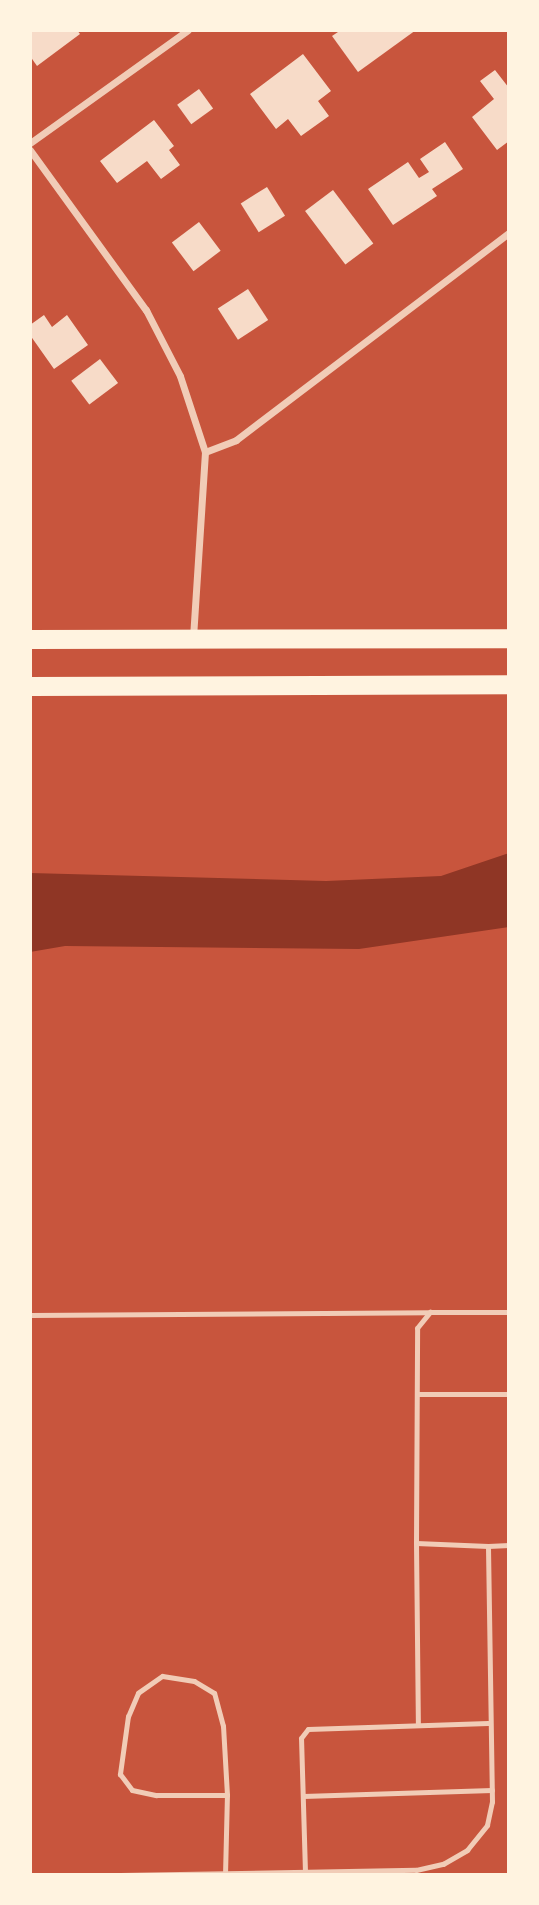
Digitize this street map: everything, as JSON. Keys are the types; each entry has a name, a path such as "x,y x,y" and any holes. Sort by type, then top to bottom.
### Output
{"highway":[{"path":"30,639 509,638"},
{"path":"30,686 509,684"}],"street":[{"path":"30,143 188,30"},
{"path":"30,150 146,310 180,376 205,452 193,639"},
{"path":"205,452 236,440 509,233"}],"lane":[{"path":"418,1724 415,1543 418,1328 430,1312"},
{"path":"30,1315 509,1312"},
{"path":"418,1394 509,1394"},
{"path":"415,1543 509,1545"},
{"path":"120,1875 416,1870 443,1864 467,1850 487,1825 492,1790 488,1723 488,1546"},
{"path":"225,1875 227,1796 223,1726 214,1693 194,1681 162,1676 138,1693 133,1704 120,1774 132,1790 156,1795 227,1796"},
{"path":"305,1872 301,1738 308,1729 488,1723"},
{"path":"303,1796 492,1790"}],"shaded area":[{"path":"509,853 509,927 359,949 65,946 30,952 30,873 326,881 441,876"}],"building":[{"path":"30,30 77,30 80,34 37,66 30,56"},
{"path":"341,30 416,30 358,72 332,36"},
{"path":"303,54 331,91 318,101 329,116 301,136 288,119 276,129 250,94"},
{"path":"495,70 509,88 509,141 497,150 472,117 494,99 480,81"},
{"path":"199,89 213,108 191,124 177,105"},
{"path":"154,120 174,146 169,150 180,165 161,179 147,161 117,183 100,161"},
{"path":"445,142 463,169 432,189 437,196 393,225 368,189 408,162 419,178 429,172 420,159"},
{"path":"267,187 285,216 259,232 241,203"},
{"path":"333,190 373,244 345,265 305,211"},
{"path":"199,222 221,251 194,271 172,242"},
{"path":"248,289 268,320 238,340 218,309"},
{"path":"44,315 52,327 67,315 88,345 54,369 30,335 30,325"},
{"path":"100,359 118,383 89,405 71,381"}]}
